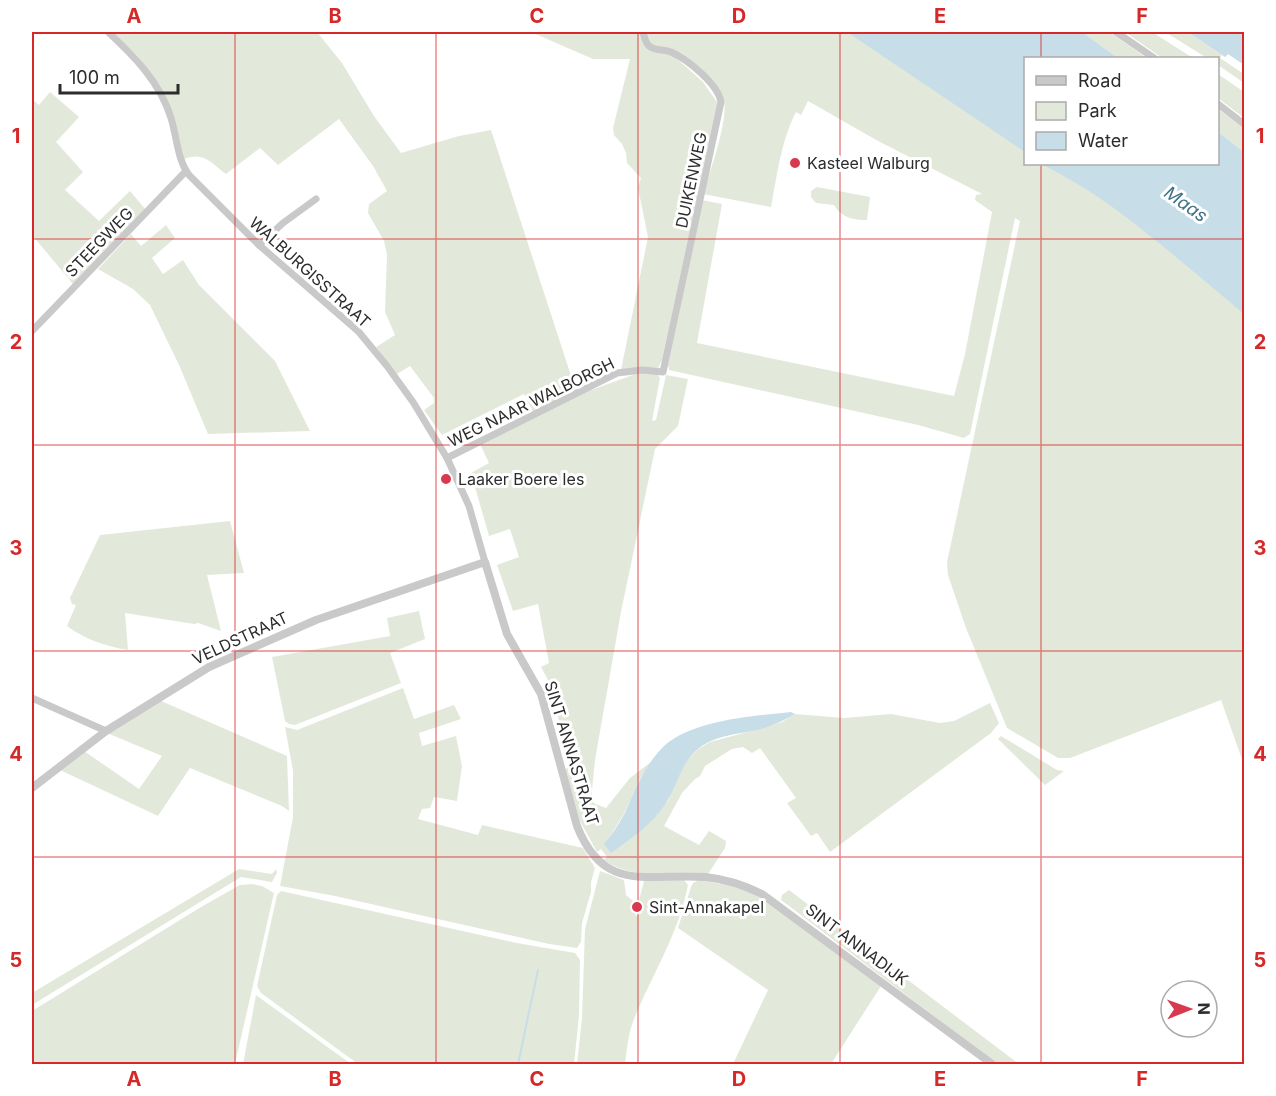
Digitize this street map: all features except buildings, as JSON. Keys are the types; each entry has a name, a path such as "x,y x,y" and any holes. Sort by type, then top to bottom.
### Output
{"street":[{"path":"108,32 141,64 156,86 171,117 186,171"},
{"name":"DUIKENWEG","path":"643,32 646,43 650,47 672,53 704,77 718,93 721,102 663,372"},
{"path":"1116,32 1153,57"},
{"path":"1219,105 1245,124"},
{"name":"WALBURGISSTRAAT","path":"186,171 259,245 358,331 413,402 447,458 469,506 485,562"},
{"name":"STEEGWEG","path":"32,331 186,171"},
{"path":"259,245 283,223 316,200"},
{"name":"WEG NAAR WALBORGH","path":"447,458 617,374 642,370 663,372"},
{"name":"VELDSTRAAT","path":"32,788 106,731 209,667 316,620 485,562"},
{"name":"SINT ANNASTRAAT","path":"485,562 505,627 541,694 573,811 585,845 601,864 621,874 691,877"},
{"path":"32,698 106,731"},
{"name":"SINT ANNADIJK","path":"691,877 724,880 762,894 992,1065"}],"green space":[{"path":"113,32 317,32 342,63 374,116 401,153 459,136 491,130 576,391 533,412 524,394 442,435 424,410 434,403 434,398 410,366 397,374 376,347 395,335 385,312 387,255 384,241 368,213 369,204 387,191 373,166 339,119 278,165 260,148 226,174 202,157 184,159 161,89 144,64"},
{"path":"531,32 641,32 645,43 675,57 703,82 717,102 717,113 662,360 657,370 621,370 648,237 638,188 641,178 627,163 626,153 614,135 613,128 630,59 593,59"},
{"path":"644,32 1033,32 1026,57 1024,57 1024,165 1219,165 1244,181 1244,765 1221,700 1070,758 1058,758 1007,728 966,628 948,575 947,562 1020,221 1015,218 970,434 964,438 918,425 669,370 668,365 702,200 722,204 697,343 954,396 965,354 992,212 975,200 976,195 982,194 878,141 808,101 801,115 796,112 791,123 780,159 771,207 703,194 721,133 725,109 724,100 711,78 696,65 682,57 652,47"},
{"path":"1082,32 1109,32 1146,57 1117,57"},
{"path":"1125,32 1152,32 1191,57 1161,57"},
{"path":"1165,32 1188,32 1222,55 1220,58 1244,74 1244,83 1219,66 1219,57 1205,57"},
{"path":"1219,75 1244,92 1244,118 1219,99"},
{"path":"50,92 79,117 56,142 83,172 65,190 99,221 130,191 146,210 73,284 32,235 32,99 39,105"},
{"path":"1219,110 1244,128 1244,152 1219,133"},
{"path":"817,187 870,197 867,220 848,217 834,205 816,203 811,197 811,191"},
{"path":"166,225 175,238 152,258 163,274 183,260 199,285 275,361 310,431 208,434 179,365 150,305 133,289 98,269 131,234 141,246"},
{"path":"641,372 657,374 660,378 652,421 656,420 666,375 688,379 678,426 655,449 621,612 595,760 591,800 606,808 630,778 651,762 640,779 624,814 605,844 668,801 684,763 698,749 710,742 782,722 795,714 844,718 891,714 940,723 954,721 990,703 999,723 991,733 830,852 817,833 811,836 787,803 796,798 760,748 752,753 743,747 732,749 705,766 700,776 682,793 664,826 699,845 709,831 726,841 725,848 708,874 641,873 616,867 604,860 607,857 601,849 597,852 580,821 565,770 569,766 569,761 549,682 541,667 549,663 538,604 513,611 497,565 519,557 510,529 489,536 471,473 489,463 480,444 583,393"},
{"path":"230,521 244,573 207,575 221,631 198,623 125,613 128,650 96,642 67,626 76,605 72,604 70,598 100,535"},
{"path":"419,611 425,639 390,653 401,683 295,725 285,721 272,657 390,636 387,618"},
{"path":"403,688 414,719 454,705 461,719 419,733 422,746 456,736 462,766 457,801 434,797 430,808 422,809 418,819 478,835 482,825 583,848 595,868 582,923 581,942 577,948 549,944 335,896 280,886 293,817 293,771 285,727 297,730"},
{"path":"159,700 287,756 289,811 190,768 158,816 60,770 84,751 139,789 162,756 107,733"},
{"path":"1001,736 1057,770 1064,771 1045,785 998,739"},
{"path":"239,869 272,874 276,869 277,873 272,882 241,877 32,1005 32,993"},
{"path":"600,871 624,880 626,895 633,901 636,916 642,913 639,900 644,881 684,880 688,885 672,937 632,1025 625,1064 577,1064 582,1018 585,929"},
{"path":"699,880 738,887 770,902 881,986 831,1064 733,1064 768,990 678,928 691,887"},
{"path":"240,885 262,886 274,893 235,1064 32,1064 32,1011 201,907"},
{"path":"789,890 1019,1064 997,1064 781,900 782,895"},
{"path":"281,891 517,943 575,953 580,960 579,1016 574,1064 358,1064 261,993 257,986 277,895"},
{"path":"256,995 351,1064 243,1064"}],"water":[{"path":"847,32 1082,32 1117,57 1024,57 1024,151"},
{"path":"1188,32 1244,32 1244,65 1228,54 1225,57"},
{"name":"Maas","path":"1219,133 1244,152 1244,314 1120,212 1044,165 1219,165"},
{"path":"791,712 795,714 787,719 761,729 721,738 699,748 688,760 670,796 654,818 641,831 611,853 604,844 625,813 647,767 664,746 676,737 691,730 724,721"}],"waterway":[{"path":"518,1064 538,970"}],"place":[{"name":"Kasteel Walburg","path":"795,163"},
{"name":"Laaker Boere Ies","path":"446,479"},
{"name":"Sint-Annakapel","path":"637,907"}]}
